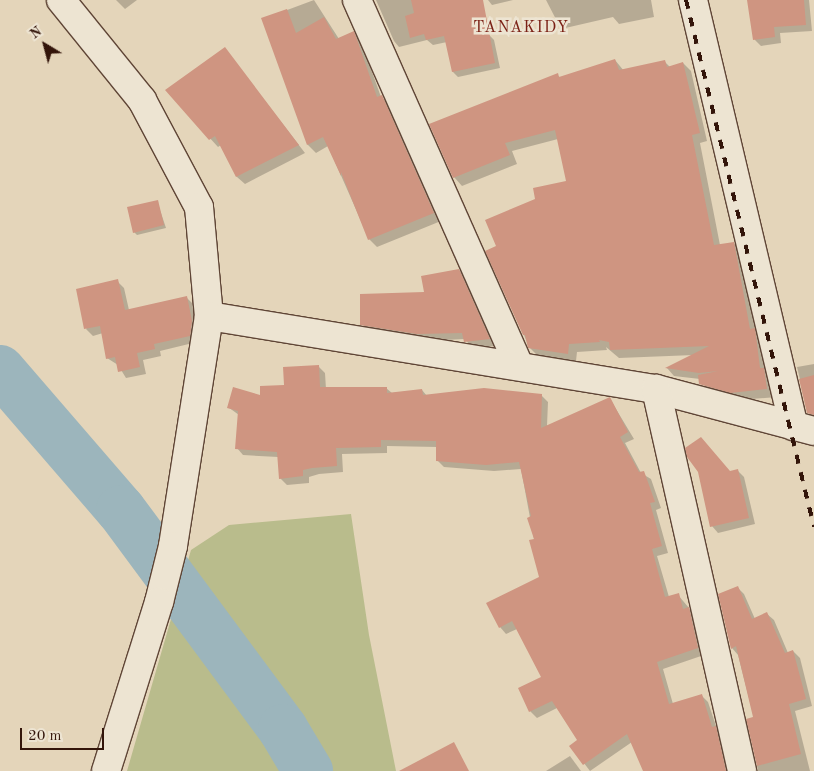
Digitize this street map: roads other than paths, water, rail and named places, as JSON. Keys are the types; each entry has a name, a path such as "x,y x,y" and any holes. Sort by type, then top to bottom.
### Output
{"street":[{"path":"61,0 142,100 199,207 209,316 173,546 159,602 106,771"},
{"path":"357,0 519,366"},
{"path":"209,316 656,389 804,429 693,0"},
{"path":"656,389 742,771"}],"waterway":[{"path":"0,370 121,510 283,729 308,771"}],"railway":[{"path":"686,0 814,527"}],"district":[{"name":"TANAKIDY","path":"521,28"}]}
